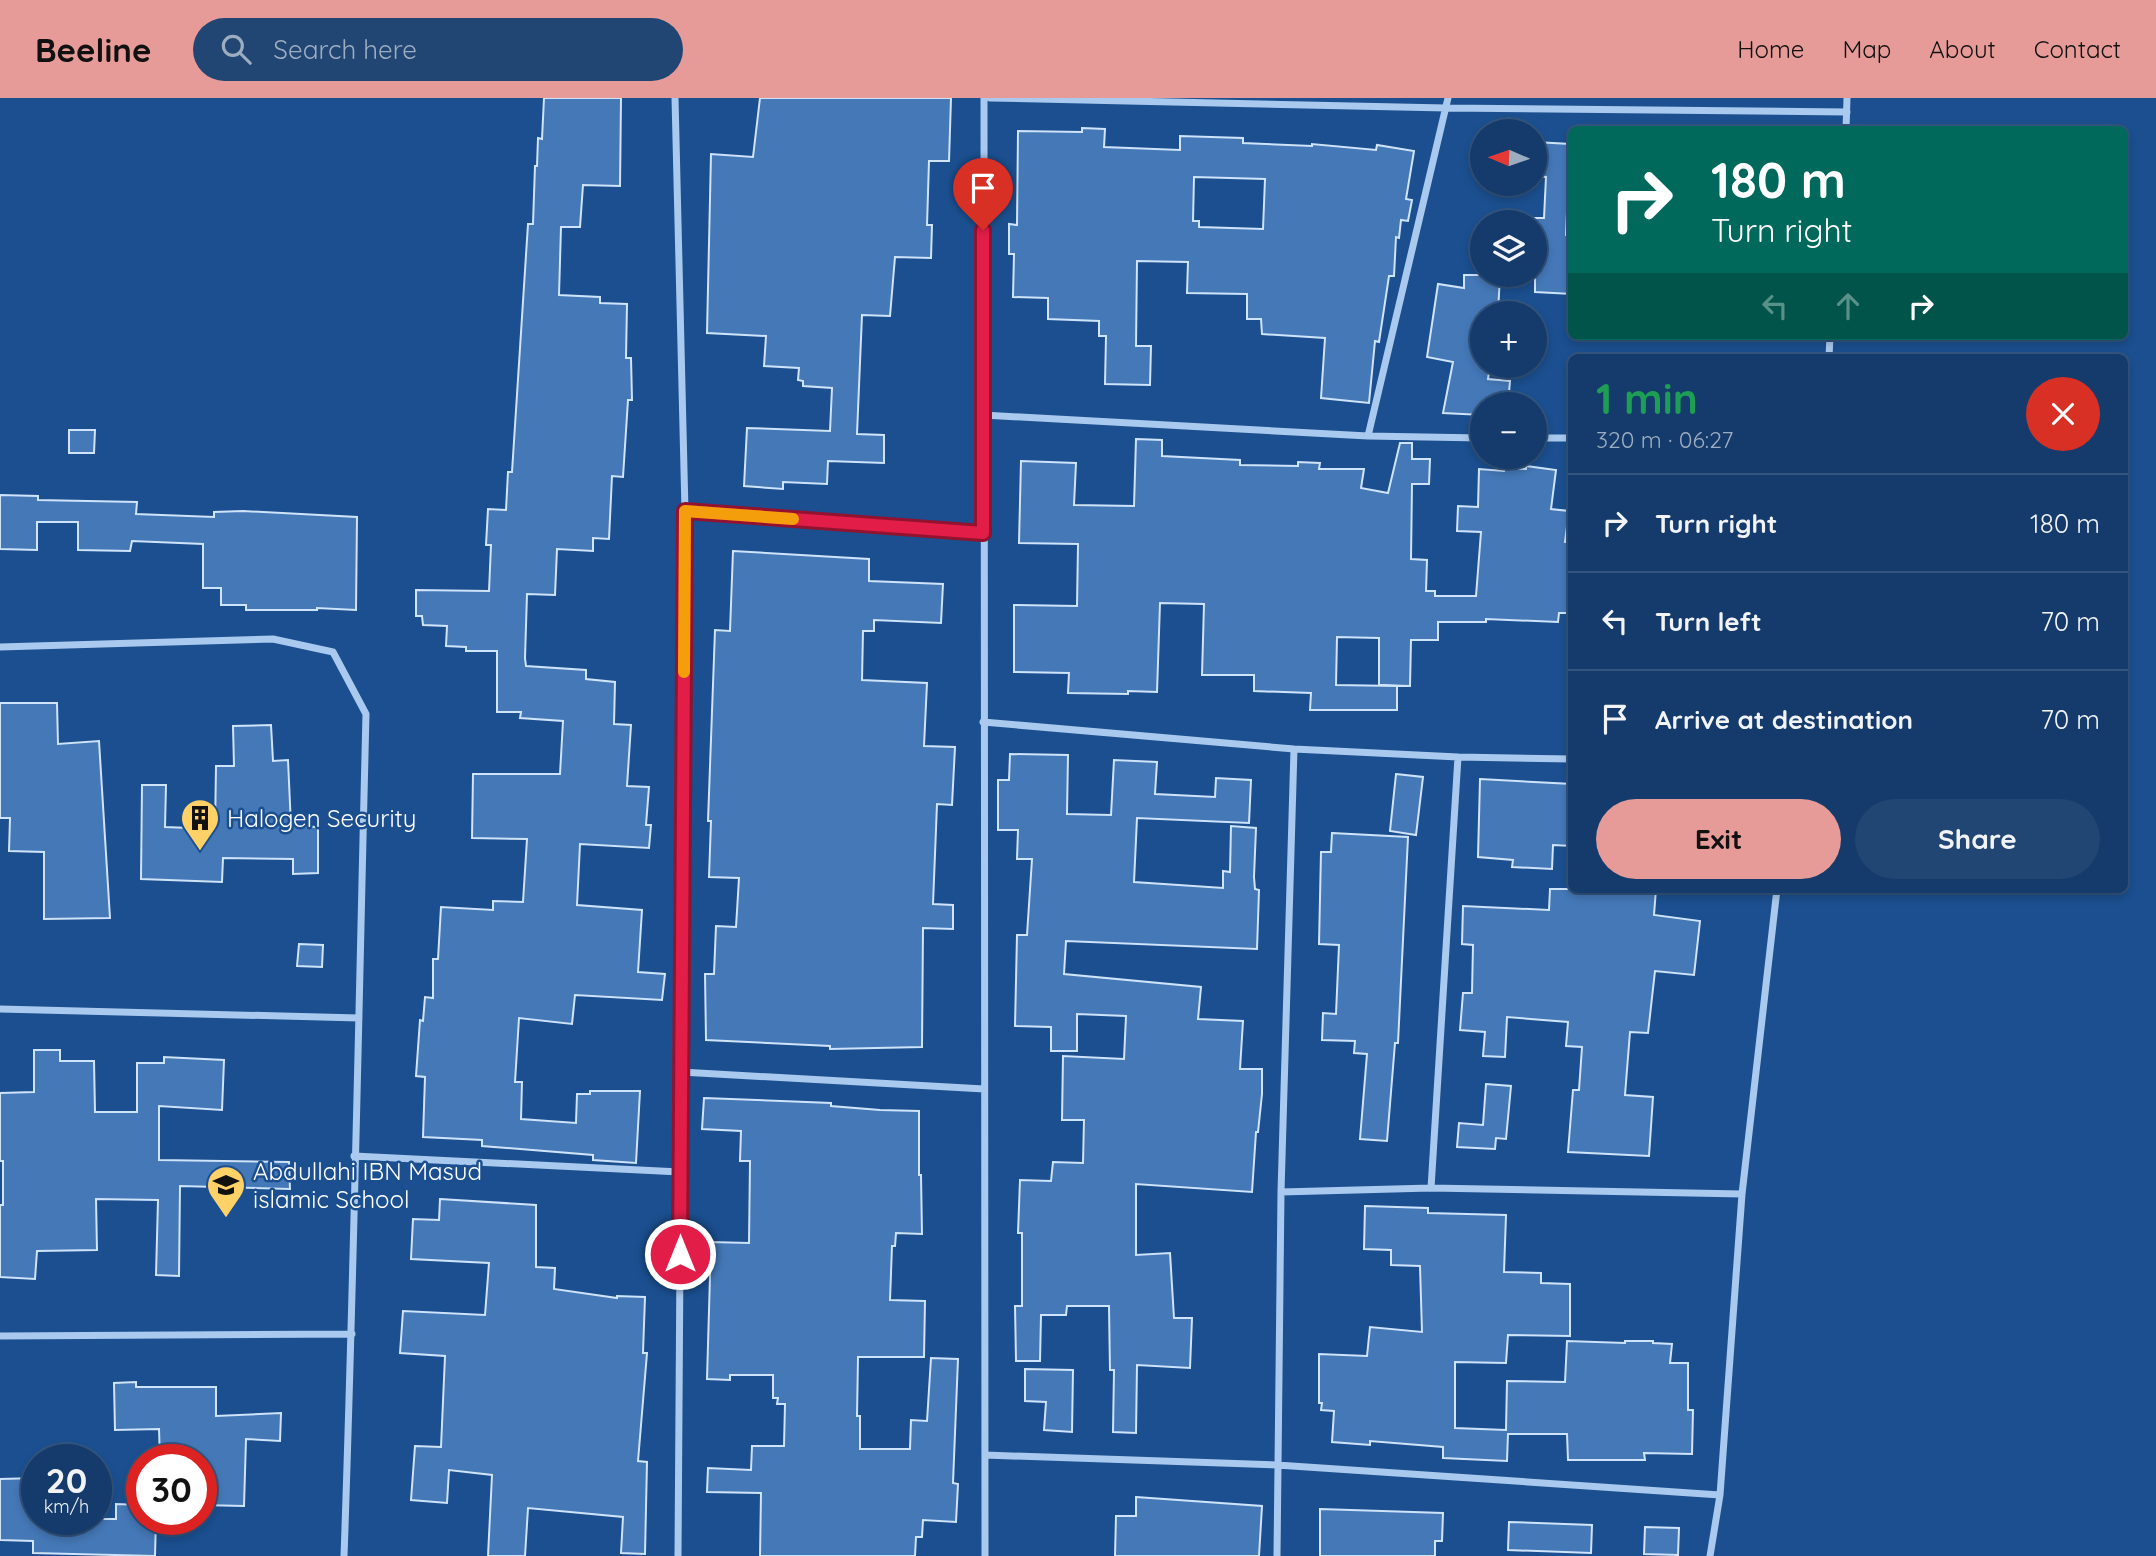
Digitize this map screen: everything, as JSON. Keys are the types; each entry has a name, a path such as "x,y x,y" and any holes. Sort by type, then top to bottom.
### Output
{"street":[{"path":"675,98 685,511 678,1556"},
{"path":"984,98 985,1556"},
{"path":"990,98 1447,108 1847,112"},
{"path":"1368,436 1448,98"},
{"path":"1846,126 1847,98"},
{"path":"983,415 1368,436 1470,438"},
{"path":"1547,438 1568,439"},
{"path":"685,511 983,533"},
{"path":"0,647 273,639 333,652 366,714 352,1334 344,1556"},
{"path":"983,722 1294,749 1568,759"},
{"path":"1277,1556 1281,1192 1294,749"},
{"path":"1431,1188 1458,757"},
{"path":"1710,1556 1720,1495 1742,1194 1777,893"},
{"path":"0,1009 359,1018"},
{"path":"681,1072 984,1089"},
{"path":"354,1156 680,1172"},
{"path":"1281,1192 1431,1188 1742,1194"},
{"path":"0,1336 352,1334"},
{"path":"985,1455 1277,1465 1720,1495"}],"building":[{"path":"544,98 621,98 620,186 583,185 580,227 561,227 559,295 600,297 600,303 627,304 626,358 631,358 632,400 628,400 623,477 612,476 609,539 593,538 593,551 557,549 555,595 527,594 526,666 586,670 586,679 615,682 614,724 631,725 627,786 649,787 646,825 651,825 649,848 580,844 577,905 642,910 638,972 665,974 662,1000 575,995 572,1024 519,1018 515,1082 522,1082 521,1119 576,1123 577,1094 590,1094 590,1091 640,1091 636,1163 593,1160 593,1155 482,1146 482,1140 423,1137 425,1077 416,1076 420,1020 423,1021 425,997 433,998 433,959 438,959 441,907 493,910 493,901 523,902 527,839 472,838 473,774 560,774 563,721 520,718 521,712 497,712 497,651 466,651 466,647 446,646 447,626 423,625 422,616 416,616 416,590 489,591 491,545 486,545 488,509 506,510 508,472 512,472 528,224 533,224 535,166 538,138 542,139"},
{"path":"760,98 951,98 949,161 929,161 927,225 932,225 931,258 895,257 890,316 862,315 857,434 884,435 884,463 828,461 827,484 783,482 783,489 744,486 747,428 830,431 832,388 803,386 803,381 798,380 799,368 764,366 766,336 707,333 711,154 753,157"},
{"path":"1082,128 1105,129 1104,147 1180,150 1180,136 1243,138 1243,143 1312,144 1376,150 1377,145 1414,151 1406,199 1412,200 1408,221 1401,220 1399,238 1396,237 1394,276 1389,276 1379,342 1375,341 1369,403 1321,398 1325,338 1262,334 1261,319 1247,319 1247,294 1187,293 1188,262 1137,261 1136,346 1151,346 1150,385 1105,384 1106,336 1099,336 1099,321 1048,319 1048,298 1013,297 1014,254 1009,254 1009,224 1017,225 1018,131 1082,132","holes":["1194,177 1265,179 1263,229 1199,227 1199,221 1193,221"]},
{"path":"1547,143 1568,144 1568,294 1535,292 1535,287 1547,287 1547,210 1544,210"},
{"path":"1464,275 1470,275 1470,287 1499,287 1499,301 1470,301 1470,378 1510,381 1509,392 1470,392 1470,414 1443,413 1453,362 1427,357 1438,284 1464,288"},
{"path":"69,430 95,430 94,453 69,453"},
{"path":"1136,439 1162,440 1162,456 1240,460 1240,465 1298,466 1298,462 1320,463 1319,469 1364,469 1361,488 1388,493 1400,443 1412,443 1412,459 1430,459 1429,484 1412,484 1411,559 1427,560 1426,591 1435,591 1435,596 1476,596 1481,532 1457,531 1458,506 1478,507 1479,469 1556,470 1551,509 1568,511 1565,542 1568,542 1568,613 1559,613 1558,622 1486,619 1486,622 1438,622 1438,640 1411,640 1410,686 1379,685 1379,638 1337,637 1336,685 1397,686 1397,710 1310,710 1311,693 1254,691 1254,675 1202,675 1204,604 1160,603 1157,692 1068,693 1069,673 1014,672 1014,605 1077,606 1078,544 1019,543 1021,461 1076,463 1074,505 1134,506"},
{"path":"0,495 38,496 38,500 137,502 136,514 214,517 214,512 243,511 357,517 356,610 246,610 246,605 221,605 221,588 203,588 203,544 132,541 130,551 78,550 78,522 37,522 37,550 0,549"},
{"path":"733,551 869,559 869,581 943,584 941,623 874,620 874,631 863,631 862,680 927,683 924,746 955,747 952,805 937,804 933,904 953,905 953,929 923,928 922,1047 830,1049 830,1046 706,1040 705,974 714,974 716,926 736,927 739,878 709,877 711,821 708,821 715,630 730,631"},
{"path":"0,703 57,703 58,744 99,741 110,918 44,919 44,852 9,851 10,818 0,818"},
{"path":"271,725 273,761 288,760 291,826 318,827 318,873 293,874 293,859 223,858 222,882 141,879 142,785 166,785 165,827 215,829 216,766 234,766 233,726"},
{"path":"1010,754 1068,755 1067,814 1111,815 1114,760 1157,762 1155,794 1215,797 1216,778 1251,780 1249,823 1137,818 1134,882 1223,888 1223,871 1230,872 1231,826 1256,828 1254,877 1255,889 1259,890 1257,949 1066,941 1064,974 1201,987 1198,1019 1243,1021 1240,1069 1262,1069 1252,1192 1136,1184 1136,1255 1170,1253 1174,1318 1192,1318 1190,1368 1137,1365 1136,1433 1113,1432 1114,1370 1110,1370 1109,1306 1067,1306 1066,1315 1041,1315 1040,1361 1016,1361 1015,1306 1022,1306 1022,1233 1018,1233 1020,1180 1051,1181 1053,1162 1083,1163 1084,1120 1062,1120 1063,1056 1124,1059 1126,1016 1077,1014 1077,1051 1051,1051 1051,1027 1015,1026 1017,935 1027,935 1032,859 1017,859 1018,830 998,830 998,780 1009,780"},
{"path":"1396,774 1423,777 1416,835 1390,831"},
{"path":"1480,779 1568,784 1568,846 1553,845 1552,869 1512,867 1513,860 1478,857"},
{"path":"1332,833 1408,837 1398,1043 1395,1043 1387,1141 1360,1139 1367,1054 1354,1053 1355,1041 1322,1040 1323,1013 1336,1014 1339,945 1319,944 1321,852 1331,852"},
{"path":"1550,889 1568,889 1568,893 1656,893 1654,915 1700,921 1694,975 1655,971 1648,1033 1630,1032 1625,1095 1653,1097 1649,1156 1568,1152 1573,1090 1579,1090 1582,1047 1566,1046 1568,1022 1507,1017 1505,1057 1483,1056 1485,1032 1460,1030 1463,993 1472,993 1473,945 1462,944 1463,906 1549,910"},
{"path":"299,944 323,945 322,967 297,966"},
{"path":"34,1050 60,1050 60,1061 94,1061 95,1112 137,1112 137,1063 164,1063 164,1057 224,1060 222,1110 159,1106 159,1160 289,1162 290,1189 180,1186 179,1276 156,1275 158,1200 96,1199 97,1250 37,1251 35,1279 0,1277 3,1161 0,1161 0,1093 34,1092"},
{"path":"1486,1084 1511,1086 1506,1139 1496,1138 1495,1149 1457,1147 1459,1123 1483,1125"},
{"path":"704,1098 831,1103 831,1106 919,1111 922,1234 896,1233 895,1246 892,1246 890,1300 925,1301 924,1357 858,1357 857,1416 860,1416 860,1449 910,1449 911,1420 927,1421 931,1358 958,1359 953,1483 958,1484 956,1522 923,1520 922,1537 916,1537 915,1556 760,1556 761,1493 707,1492 708,1468 751,1470 752,1446 784,1446 785,1404 777,1404 778,1398 773,1398 773,1375 730,1375 730,1380 707,1379 711,1242 749,1243 750,1161 740,1161 741,1131 702,1129"},
{"path":"440,1199 536,1205 536,1267 555,1268 554,1289 617,1298 645,1297 643,1353 647,1353 638,1461 647,1462 645,1554 621,1553 623,1517 528,1508 525,1556 488,1556 492,1475 449,1470 447,1503 411,1500 415,1446 441,1447 445,1356 400,1353 403,1311 485,1315 489,1263 411,1259 413,1219 439,1220"},
{"path":"1365,1206 1428,1208 1428,1213 1506,1215 1504,1272 1541,1273 1541,1283 1570,1284 1570,1336 1508,1335 1506,1363 1455,1362 1455,1428 1506,1430 1507,1381 1565,1382 1567,1341 1653,1341 1672,1344 1670,1363 1688,1363 1688,1410 1693,1410 1692,1454 1644,1453 1645,1460 1568,1460 1567,1434 1508,1434 1507,1461 1443,1458 1443,1447 1370,1441 1370,1445 1332,1442 1334,1411 1321,1410 1322,1403 1319,1403 1319,1354 1367,1356 1370,1327 1422,1332 1420,1266 1391,1265 1391,1250 1364,1249"},
{"path":"1025,1369 1073,1370 1072,1432 1044,1430 1046,1402 1025,1401"},
{"path":"136,1382 136,1387 216,1387 216,1416 281,1413 280,1441 246,1439 244,1506 217,1505 217,1444 159,1444 159,1429 115,1430 114,1383"},
{"path":"21,1478 21,1535 112,1535 116,1504 126,1504 126,1535 156,1535 155,1556 33,1553 33,1541 0,1540 0,1479"},
{"path":"1136,1497 1262,1506 1259,1556 1115,1556 1116,1516 1136,1516"},
{"path":"1320,1509 1443,1513 1442,1541 1435,1541 1435,1556 1320,1556"},
{"path":"1509,1522 1592,1525 1591,1553 1508,1550"},
{"path":"1645,1527 1679,1528 1678,1555 1644,1554"}],"slow traffic":[{"path":"684,672 685,511 793,519"}],"place":[{"name":"Halogen Security","path":"200,852"},
{"name":"Abdullahi IBN Masud islamic School","path":"226,1219"}],"route":[{"path":"680,1254 685,511 983,533 983,230"}]}
